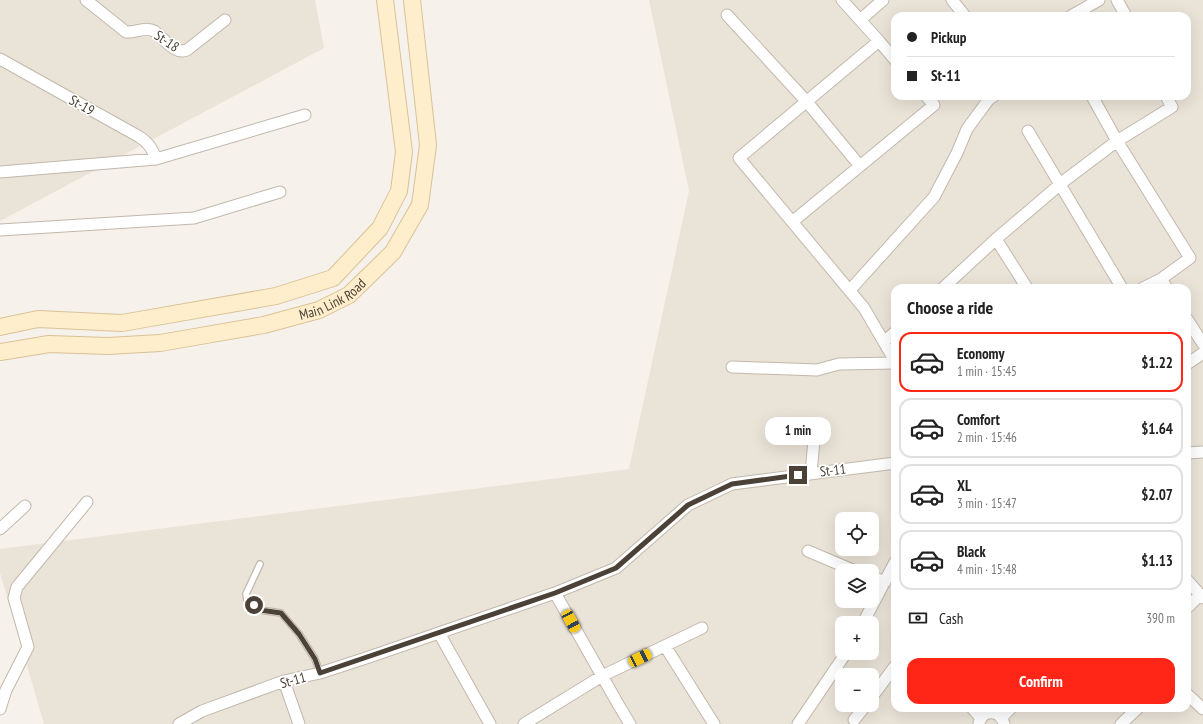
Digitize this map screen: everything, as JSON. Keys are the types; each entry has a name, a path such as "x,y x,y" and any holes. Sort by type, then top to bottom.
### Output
{"street":[{"name":"St-18","path":"86,0 126,32 150,30 156,32 176,50 182,52 187,50 225,20"},
{"name":"Main Link Road","path":"0,327 38,319 122,323 276,296 333,278 380,228 399,191 404,152 385,0"},
{"name":"Main Link Road","path":"0,352 49,344 108,346 160,342 264,325 319,310 349,295 393,252 420,205 428,145 412,0"},
{"path":"842,0 891,56"},
{"path":"860,20 883,0"},
{"path":"952,0 962,12"},
{"path":"1078,12 1099,0"},
{"path":"1117,0 1124,12"},
{"path":"727,15 807,102 860,166"},
{"path":"879,42 739,158 864,308 891,355"},
{"name":"St-19","path":"0,59 146,141 152,148 156,159"},
{"path":"792,222 934,105 930,100"},
{"path":"850,290 934,197 957,153 967,129 988,100"},
{"path":"1094,100 1117,141 1190,258 1164,283"},
{"path":"947,284 996,239 1060,185 1117,141 1172,107 1168,100"},
{"path":"0,172 156,159 305,115"},
{"path":"1028,131 1120,284"},
{"path":"0,230 194,218 280,192"},
{"path":"996,239 1024,284"},
{"path":"1191,325 1203,344"},
{"path":"884,342 891,336"},
{"path":"1191,361 1203,353"},
{"path":"732,367 817,370 839,364 891,362"},
{"path":"811,473 814,440"},
{"path":"1191,453 1203,452"},
{"name":"St-11","path":"179,724 202,711 284,681 320,673 439,633 555,593 616,568 688,505 732,484 891,463"},
{"path":"0,709 6,690 28,647 14,598 17,587 87,502"},
{"path":"0,529 25,506"},
{"path":"808,551 839,564"},
{"path":"867,616 891,570"},
{"path":"879,580 885,582"},
{"path":"1191,585 1202,597 1191,605"},
{"path":"555,593 630,724"},
{"path":"524,724 602,676 702,628"},
{"path":"439,633 490,724"},
{"path":"666,646 714,724"},
{"path":"798,724 841,660"},
{"path":"879,688 891,671"},
{"path":"284,681 299,724"},
{"path":"1191,698 1203,709"},
{"path":"854,720 860,712"},
{"path":"974,712 980,721"},
{"path":"980,721 983,715 991,712 999,714 1003,721 1009,712"},
{"path":"1121,724 1134,712"}],"lane":[{"path":"260,564 246,594 246,600 260,610 281,613 299,634 315,659 320,673"}],"shaded area":[{"path":"0,0 315,0 324,48 0,221"},
{"path":"649,0 1203,0 1203,724 44,724 0,573 0,549 629,469 689,191"}],"route":[{"path":"254,605 260,610 281,613 299,634 315,659 320,673 555,593 616,568 688,505 732,484 798,475"}]}
